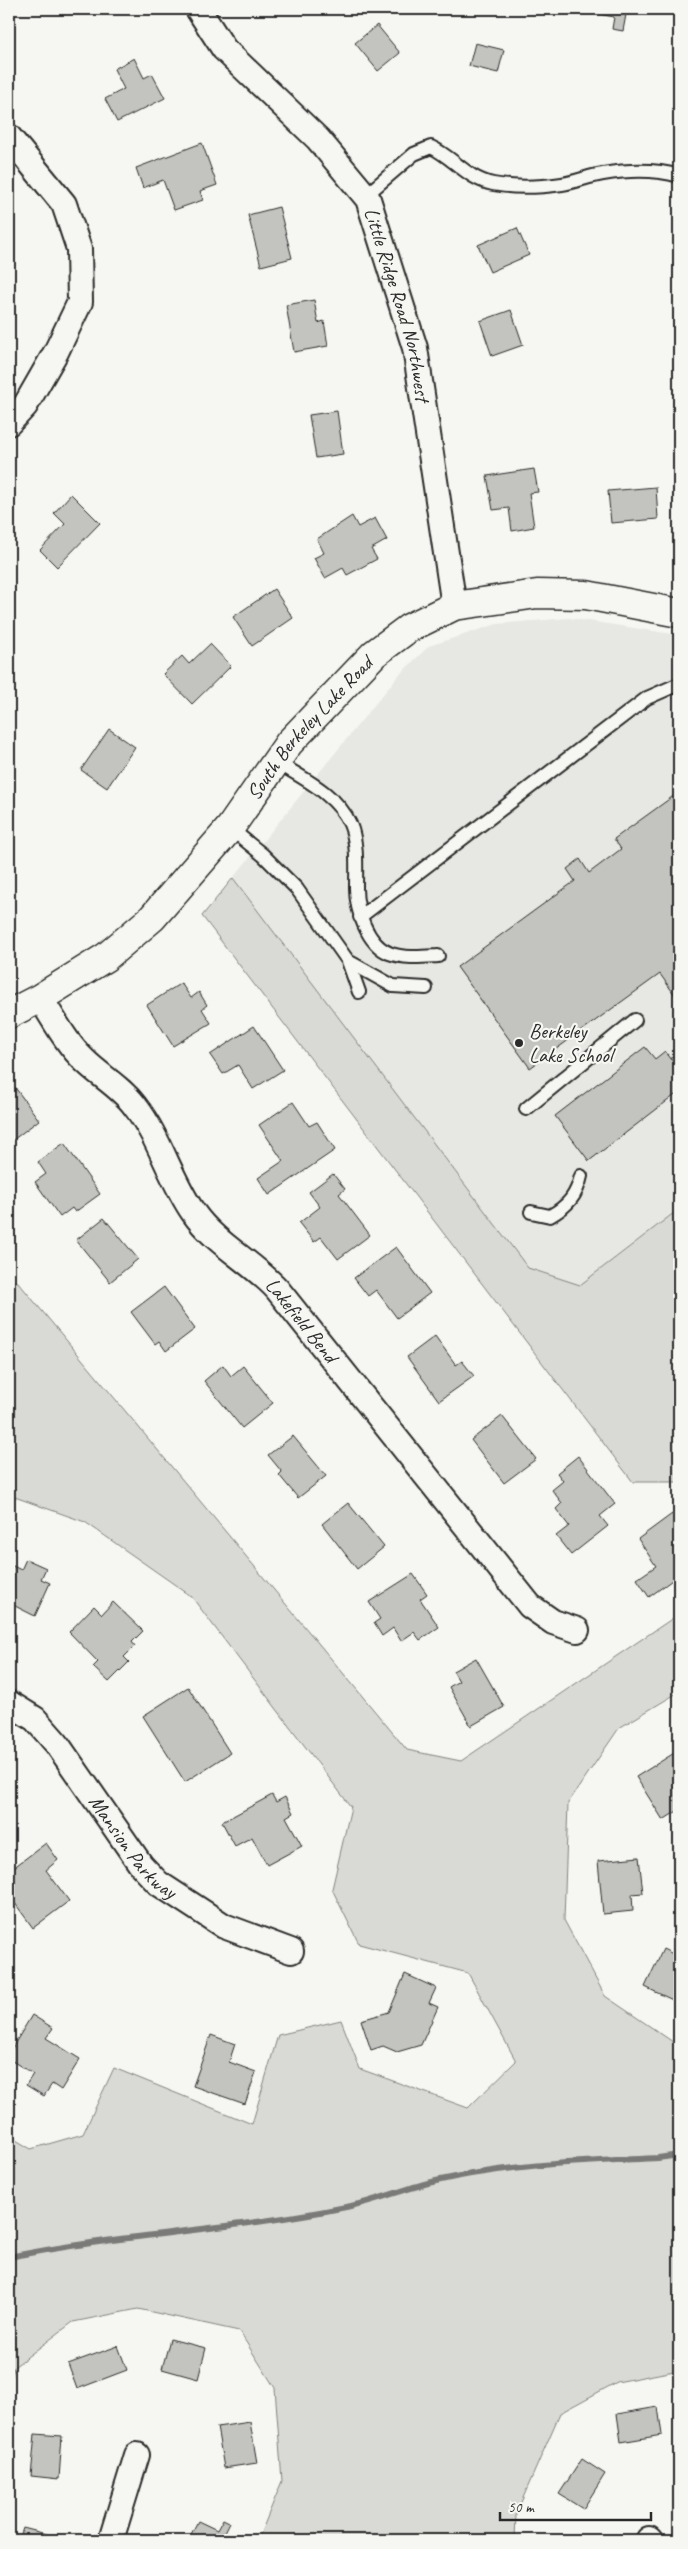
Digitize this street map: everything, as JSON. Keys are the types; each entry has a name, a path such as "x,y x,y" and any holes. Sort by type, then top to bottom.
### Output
{"street":[{"name":"Little Ridge Road Northwest","path":"198,9 224,49 318,139 365,196 415,348 454,606"},
{"path":"9,136 64,204 79,249 80,302 56,352 25,406 9,422"},
{"name":"South Berkeley Lake Road","path":"9,1014 40,998 106,957 152,918 230,828 289,743 374,654 409,628 454,606 538,594 586,595 679,613"},
{"name":"Lakefield Bend","path":"40,998 74,1049 134,1103 192,1211 204,1226 219,1241 263,1274 277,1289 530,1606 553,1622 577,1630"},
{"name":"Mansion Parkway","path":"9,1703 35,1719 57,1744 141,1865 158,1883 224,1926 291,1951"},
{"path":"112,2540 137,2455"}],"lane":[{"path":"365,196 414,154 431,147 443,153 478,180 494,184 562,184 602,174 633,171 665,172 679,176"},
{"path":"360,917 647,698 679,684"},
{"path":"275,761 318,788 339,806 351,825 356,859 356,891 360,917 368,933 388,952 411,958 438,956"},
{"path":"230,828 263,855 297,889 348,961 359,992"},
{"path":"348,961 394,986 426,988"},
{"path":"526,1109 635,1020"},
{"path":"531,1212 550,1216 564,1207 578,1191 581,1176"}],"shaded area":[{"name":"Berkeley Lake School","path":"569,618 679,635 679,1209 580,1285 528,1268 233,878 398,676 429,646 497,624"},
{"path":"233,878 528,1268 580,1285 679,1209 679,1482 633,1482 202,916"},
{"path":"9,1280 18,1282 407,1750 461,1761 679,1614 679,1692 619,1728 568,1803 564,1920 605,1996 679,2046 679,2370 617,2382 560,2413 516,2514 515,2540 258,2540 282,2481 275,2388 239,2331 138,2309 73,2322 14,2367 9,2388 9,2136 31,2149 83,2134 114,2068 252,2124 278,2035 341,2020 360,2069 468,2108 516,2061 468,1973 359,1944 332,1889 351,1807 191,1596 85,1522 9,1495"}],"building":[{"path":"584,9 627,9 623,31 612,29 614,17 583,11"},
{"path":"377,25 400,53 378,71 355,43"},
{"path":"475,43 504,50 498,73 469,66"},
{"path":"134,58 144,78 152,74 165,98 117,122 105,99 124,89 114,69"},
{"path":"202,143 217,185 200,191 203,200 174,210 163,180 143,188 136,168"},
{"path":"279,207 292,258 261,266 248,215"},
{"path":"517,228 529,255 490,272 478,245"},
{"path":"314,300 318,323 324,321 328,346 294,352 286,305"},
{"path":"511,310 523,345 492,356 480,321"},
{"path":"337,411 343,454 316,458 309,415"},
{"path":"534,469 538,492 529,493 534,527 512,531 509,508 493,510 487,476"},
{"path":"656,487 658,519 611,523 608,491"},
{"path":"71,494 100,523 57,567 40,550 65,524 54,513"},
{"path":"352,516 358,527 375,518 387,540 371,549 377,559 347,575 343,568 325,578 314,558 324,553 317,539"},
{"path":"274,589 293,618 252,646 233,617"},
{"path":"210,644 231,666 192,704 163,674 182,656 189,664"},
{"path":"109,729 135,747 107,788 81,770"},
{"path":"679,792 679,1001 660,974 530,1068 457,967 575,881 567,869 580,859 589,873 621,849 614,839"},
{"path":"181,983 191,998 199,992 207,1005 202,1009 211,1023 173,1046 147,1005"},
{"path":"254,1026 283,1070 253,1089 238,1065 223,1074 210,1055"},
{"path":"645,1047 655,1059 665,1051 679,1069 679,1092 589,1161 555,1116"},
{"path":"11,1082 39,1120 9,1143 9,1084"},
{"path":"293,1102 309,1126 317,1122 335,1150 269,1195 258,1178 283,1161 259,1125"},
{"path":"64,1143 100,1194 75,1212 72,1208 60,1217 35,1182 46,1174 38,1162"},
{"path":"333,1174 345,1189 339,1194 370,1235 338,1259 321,1237 314,1242 299,1223 320,1207 309,1192"},
{"path":"104,1218 138,1259 110,1282 76,1240"},
{"path":"396,1247 430,1293 397,1318 376,1290 368,1296 354,1278"},
{"path":"164,1287 195,1329 166,1351 159,1341 155,1344 131,1312"},
{"path":"435,1336 456,1365 462,1361 474,1376 439,1401 407,1357"},
{"path":"223,1365 231,1376 243,1366 273,1403 242,1428 204,1381"},
{"path":"502,1416 536,1459 504,1483 471,1440"},
{"path":"293,1436 326,1476 298,1498 279,1475 282,1472 268,1455"},
{"path":"578,1456 615,1504 600,1516 608,1526 571,1555 556,1536 569,1526 556,1509 562,1503 552,1490 563,1481 557,1473"},
{"path":"348,1503 384,1547 357,1569 322,1524"},
{"path":"672,1514 679,1524 679,1575 649,1597 637,1579 656,1566 638,1539"},
{"path":"26,1559 46,1568 41,1579 50,1583 35,1616 9,1603 9,1564 21,1570"},
{"path":"413,1574 427,1594 420,1599 439,1627 420,1640 414,1632 401,1641 393,1628 382,1636 374,1623 380,1619 369,1602"},
{"path":"113,1602 143,1631 132,1642 135,1646 124,1657 129,1662 109,1682 93,1667 98,1662 69,1632 94,1606 102,1614"},
{"path":"476,1658 504,1707 471,1726 449,1687 459,1681 453,1671"},
{"path":"188,1687 230,1753 185,1782 143,1716"},
{"path":"679,1750 679,1792 676,1794 679,1800 679,1810 663,1820 636,1777"},
{"path":"272,1795 276,1802 285,1797 293,1813 286,1817 302,1846 267,1865 252,1837 235,1846 222,1822"},
{"path":"46,1843 58,1860 46,1870 69,1901 33,1928 9,1895 9,1871"},
{"path":"639,1857 643,1893 632,1894 633,1911 603,1914 598,1861"},
{"path":"663,1949 679,1957 679,2003 645,1987"},
{"path":"405,1974 436,1988 429,2003 438,2007 421,2045 397,2052 383,2046 371,2050 361,2020 389,2012"},
{"path":"32,2015 53,2028 46,2038 80,2059 61,2090 52,2084 44,2096 26,2085 33,2074 9,2059 9,2053"},
{"path":"211,2035 235,2044 229,2062 256,2072 245,2104 193,2086"},
{"path":"170,2339 206,2348 198,2379 162,2369"},
{"path":"118,2346 127,2370 77,2389 68,2364"},
{"path":"658,2407 662,2435 621,2442 617,2414"},
{"path":"250,2422 257,2463 224,2468 217,2427"},
{"path":"35,2434 62,2436 59,2479 31,2476"},
{"path":"582,2459 605,2474 583,2509 559,2494"},
{"path":"223,2519 229,2522 220,2540 188,2540 198,2521 217,2530"},
{"path":"23,2528 54,2536 53,2540 19,2540"}],"waterway":[{"path":"9,2257 93,2243 304,2215 357,2204 436,2181 464,2175 519,2167 679,2155"}],"place":[{"name":"Berkeley Lake School","path":"519,1043"}]}
